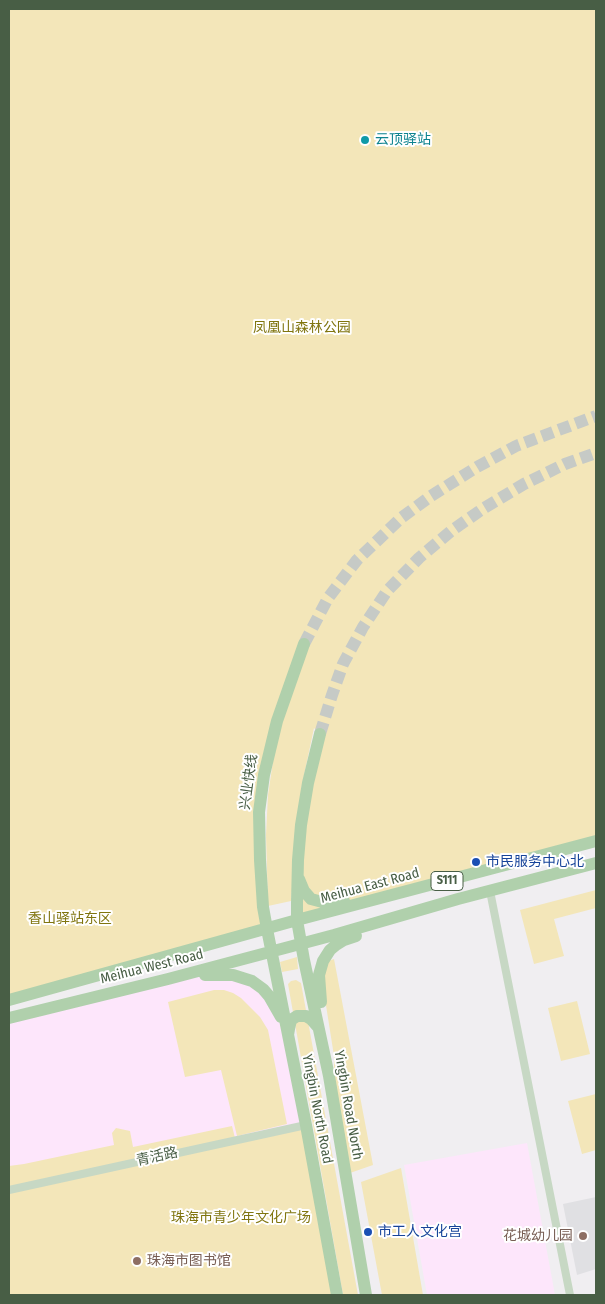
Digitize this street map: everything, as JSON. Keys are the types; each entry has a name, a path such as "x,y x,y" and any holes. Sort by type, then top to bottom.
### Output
{"main road":[{"name":"兴业快线","path":"267,929 263,907 260,860 259,812 262,782 277,721 304,644"},
{"path":"298,920 299,844 308,783 320,734"},
{"name":"Meihua East Road","path":"267,929 596,841"},
{"name":"S111","path":"301,943 596,863"},
{"path":"298,873 301,885 307,895 318,902 326,903 348,900 407,884 446,881"},
{"path":"329,1076 329,1054 318,983 320,968 326,956 336,945 344,940 426,916 458,899"},
{"name":"Yingbin Road North","path":"298,920 301,943 329,1076 366,1295"},
{"name":"Yingbin North Road","path":"267,929 337,1295"},
{"name":"Meihua West Road","path":"9,1000 267,929"},
{"name":"Meihua West Road","path":"9,1018 168,980 301,943"},
{"path":"168,980 224,974 252,981 269,996 287,1032"},
{"path":"287,1032 291,1020 297,1016 306,1016 318,1027"}],"street":[{"path":"490,891 570,1295"},
{"name":"青活路","path":"9,1190 306,1125"}],"shaded area":[{"path":"204,975 252,981 286,1027 305,1125 9,1189 9,1018"},
{"path":"527,1143 555,1295 427,1295 404,1165"},
{"name":"花城幼儿园","path":"596,1197 596,1269 577,1275 563,1204"}],"green space":[{"name":"凤凰山森林公园","path":"9,9 596,9 596,841 298,920 299,844 320,735 314,728 302,785 291,901 268,906 266,835 268,795 273,761 262,782 267,929 9,999"},
{"path":"596,890 596,908 554,919 564,956 534,964 520,910"},
{"path":"297,957 298,969 282,972 280,962"},
{"path":"334,959 373,1165 350,1173 334,1076 334,1056 322,980 326,962"},
{"path":"296,980 301,983 358,1295 343,1295 288,984"},
{"path":"214,990 224,990 241,998 260,1017 268,1030 287,1124 237,1136 221,1070 185,1077 168,1002"},
{"path":"577,1001 590,1054 561,1061 548,1008"},
{"path":"596,1094 596,1150 582,1154 568,1101"},
{"name":"珠海市青少年文化广场","path":"305,1125 336,1295 9,1295 9,1190"},
{"path":"232,1126 235,1138 9,1188 9,1166 114,1145 112,1133 116,1128 130,1131 133,1147"},
{"path":"401,1168 423,1295 382,1295 361,1182"}],"tunnel":[{"path":"304,644 328,598 357,560 401,518 431,496 477,467 516,446 596,416"},
{"path":"320,734 343,664 363,627 387,591 419,558 451,531 524,484 565,464 596,453"}],"place":[{"name":"云顶驿站","path":"365,140"},
{"name":"市民服务中心北","path":"476,862"},
{"name":"市工人文化宫","path":"368,1232"},
{"name":"花城幼儿园","path":"583,1236"},
{"name":"珠海市图书馆","path":"137,1261"}],"park label":[{"name":"香山驿站东区","path":"70,919"}]}
